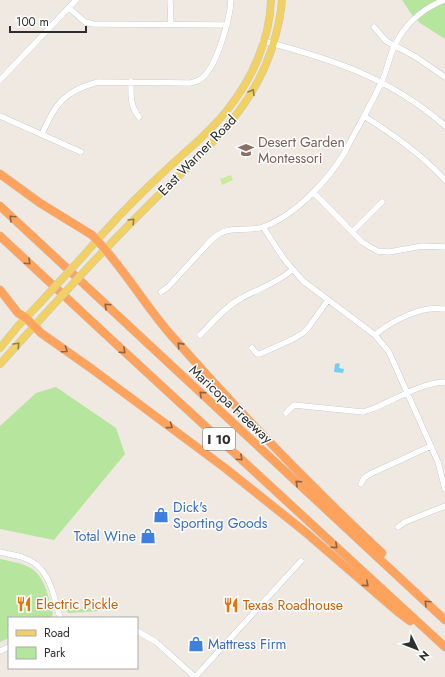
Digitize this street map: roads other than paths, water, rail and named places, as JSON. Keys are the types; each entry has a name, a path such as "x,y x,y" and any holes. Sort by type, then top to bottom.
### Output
{"highway":[{"path":"0,174 40,203 97,240 170,334 290,465 401,570 408,586"},
{"name":"Maricopa Freeway","path":"0,206 445,620"},
{"name":"I 10","path":"0,236 114,343 443,644"},
{"path":"0,290 18,313 26,318 41,333 225,468 304,531 398,612 443,644"}],"main road":[{"name":"East Warner Road","path":"0,348 18,326 135,199 228,110 252,70 263,42 271,8 271,0"},
{"name":"East Warner Road","path":"0,364 105,249 198,157 237,116 253,92 262,73 273,44 282,0"},
{"path":"221,117 229,124"}],"street":[{"path":"0,80 76,0"},
{"path":"170,0 171,25"},
{"path":"42,134 51,113 59,102 84,86 98,82 190,83 200,80 206,74 221,45 227,26 231,0"},
{"path":"161,292 217,235 230,230 263,227 285,215 314,192 339,162 382,82 394,46 401,34 415,18 434,4 444,0"},
{"path":"69,8 85,22 93,24 227,26"},
{"path":"374,27 386,41 416,57 445,77"},
{"path":"263,42 338,63 382,82 415,102 445,126"},
{"path":"131,82 131,104 139,117"},
{"path":"0,116 81,152"},
{"path":"364,116 406,144 445,180"},
{"path":"314,192 352,232 371,248 383,253 402,251 422,246 445,247"},
{"path":"352,232 382,202"},
{"path":"263,227 292,270 314,290 375,336 389,352 438,462 445,489"},
{"path":"200,335 230,306 240,299 274,283 292,270"},
{"path":"252,348 257,354 260,354 293,339 308,328 328,300"},
{"path":"375,336 383,328 392,323 429,308 445,310"},
{"path":"286,412 294,405 363,412 427,385 437,382 445,382"},
{"path":"361,484 364,478 370,474 431,446"},
{"path":"398,527 404,522 445,506"},
{"path":"0,552 30,560 44,572 51,585 60,617"},
{"path":"138,632 156,642 195,677 301,561"}],"water":[{"path":"335,364 340,364 339,368 344,369 343,373 334,372"}],"place":[{"name":"Desert Garden Montessori","path":"246,150"},
{"name":"Dick's Sporting Goods","path":"161,515"},
{"name":"Total Wine","path":"148,536"},
{"name":"Electric Pickle","path":"24,604"},
{"name":"Texas Roadhouse","path":"231,605"},
{"name":"Mattress Firm","path":"196,644"}]}
